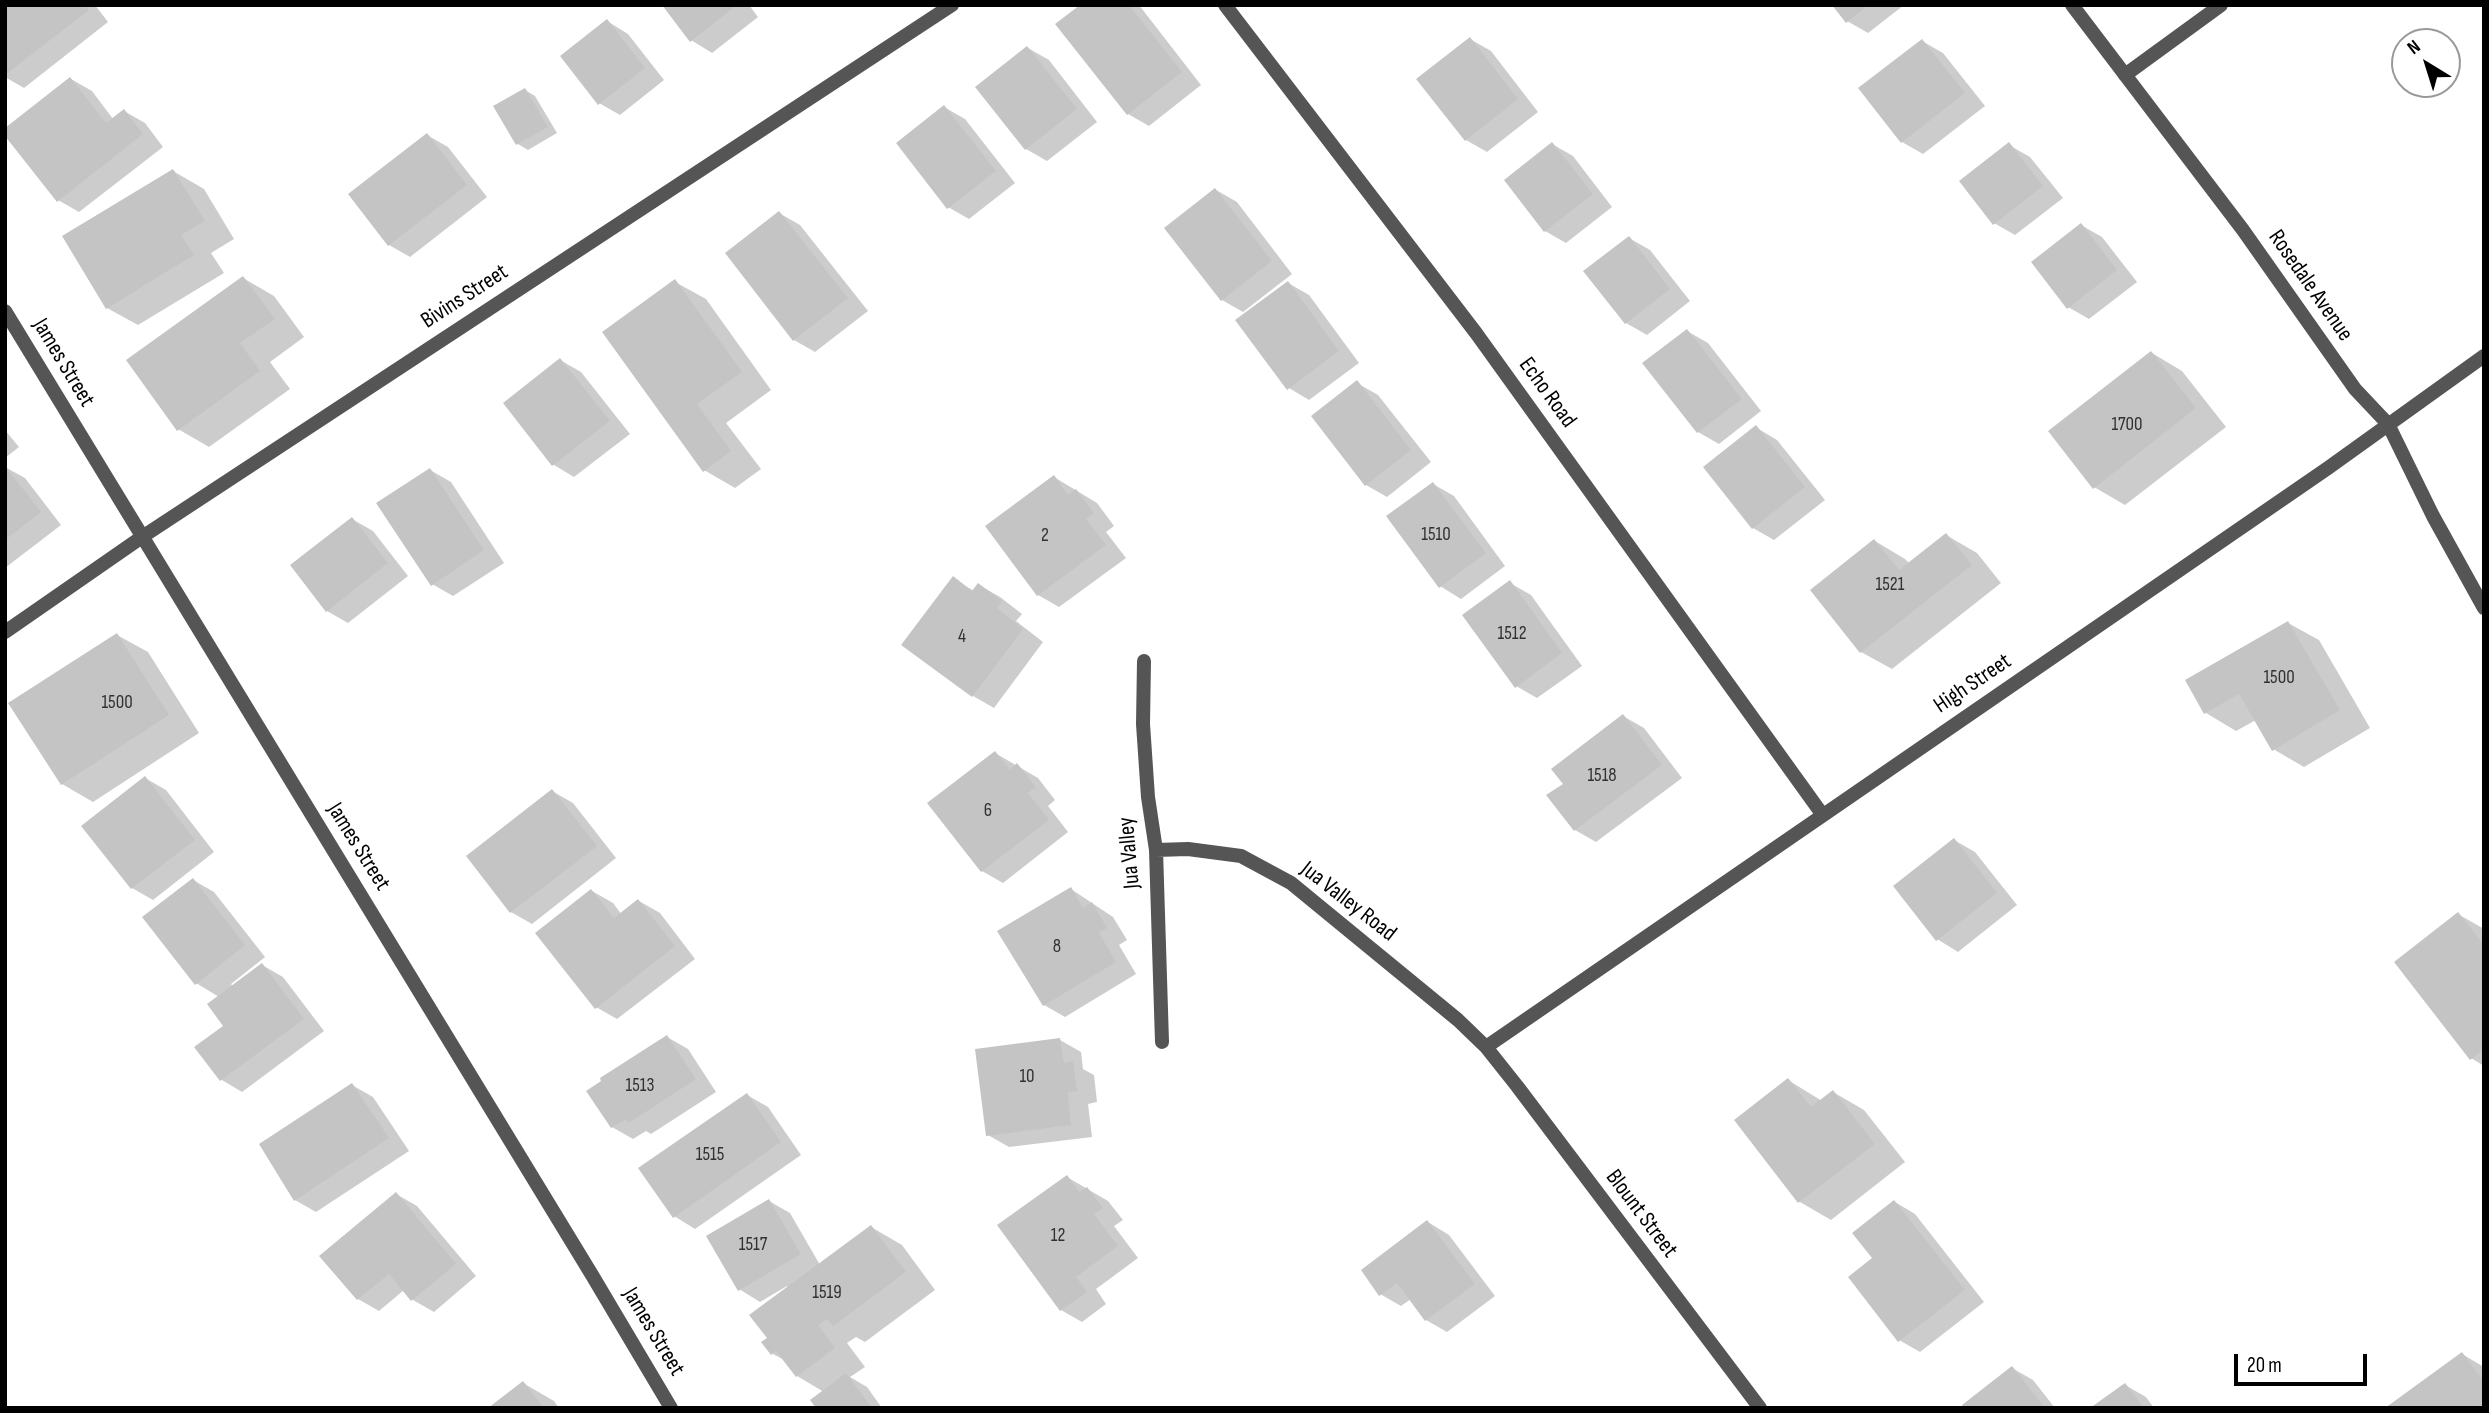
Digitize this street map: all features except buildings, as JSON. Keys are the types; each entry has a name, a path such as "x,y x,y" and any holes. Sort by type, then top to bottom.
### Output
{"street":[{"name":"Bivins Street","path":"5,632 142,537 952,5"},
{"name":"Echo Road","path":"1225,5 1476,333 1822,814"},
{"name":"Rosedale Avenue","path":"2072,5 2243,230 2355,389 2388,424 2433,516 2484,608"},
{"path":"2125,75 2221,5"},
{"name":"James Street","path":"5,311 571,1239 671,1408"},
{"name":"High Street","path":"1486,1047 2328,468 2484,356"},
{"name":"Jua Valley","path":"1144,661 1143,724 1148,797 1156,850 1162,1042"},
{"name":"Jua Valley Road","path":"1156,850 1188,849 1241,856 1291,883 1458,1020 1486,1047"},
{"name":"Blount Street","path":"1486,1047 1760,1408"}]}
